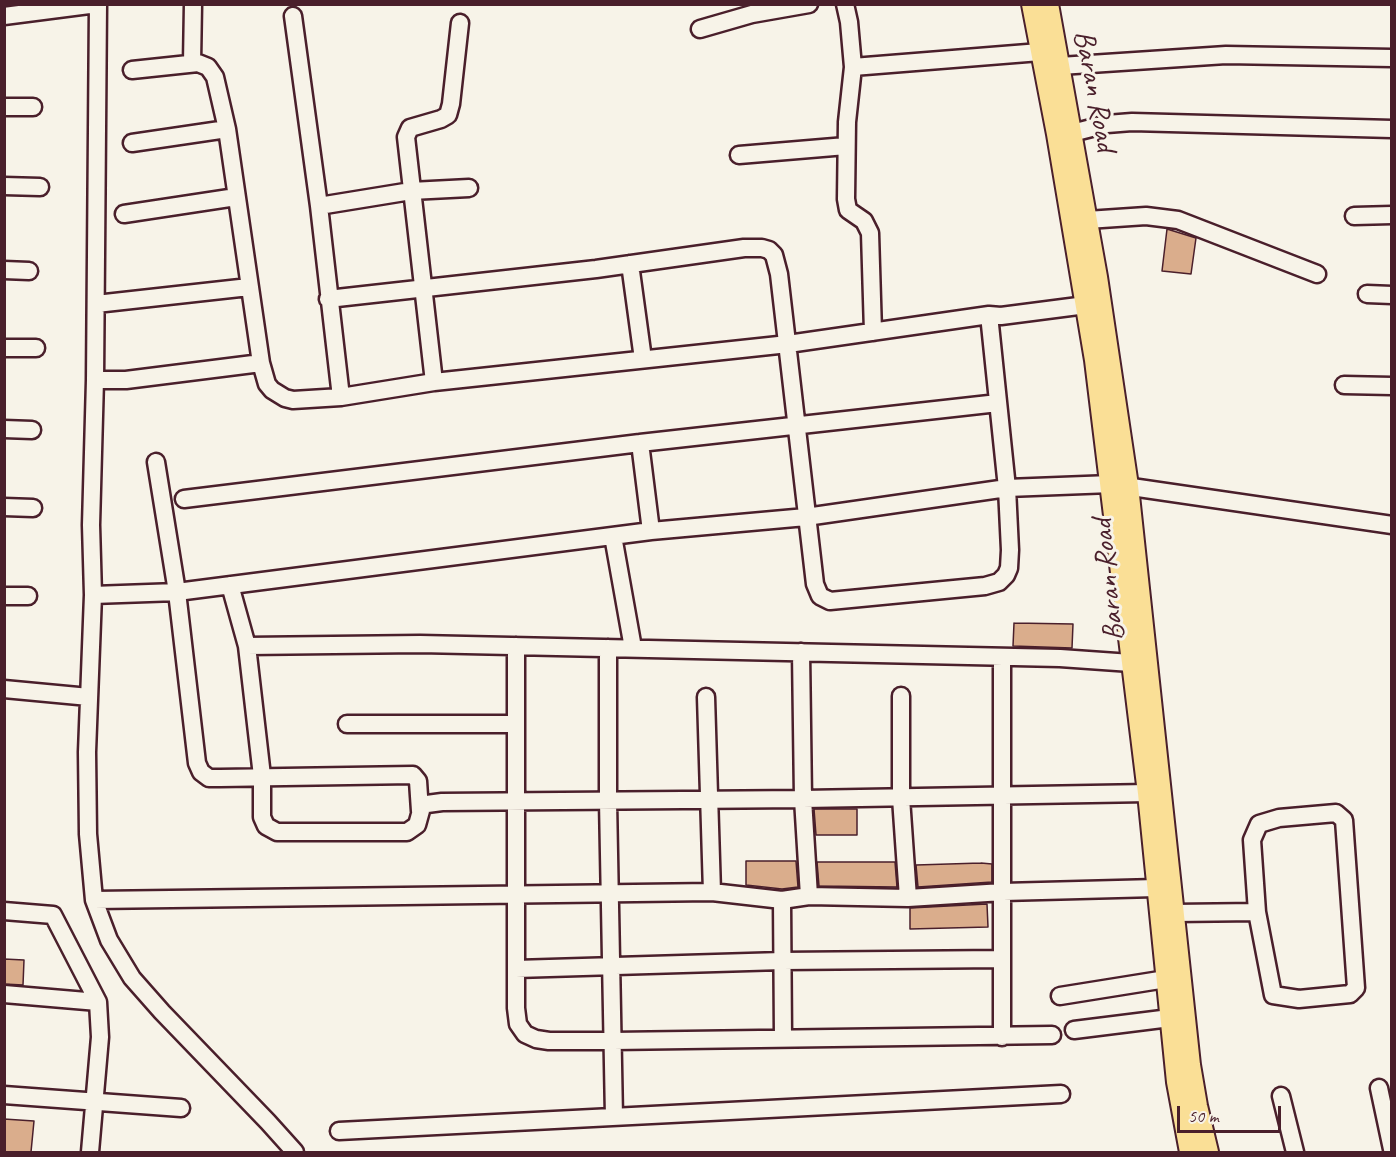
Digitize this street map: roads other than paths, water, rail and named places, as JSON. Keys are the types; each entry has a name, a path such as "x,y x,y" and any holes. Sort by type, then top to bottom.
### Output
{"main road":[{"name":"Baran Road","path":"1032,4 1057,134 1095,360 1120,484 1131,663 1148,793 1177,1082 1190,1152"},
{"name":"Baran Road","path":"1048,4 1087,220 1174,913 1190,1065 1208,1152"}],"street":[{"path":"4,16 98,4 95,380 91,525 93,595 89,697 88,834 94,900 109,940 132,978 295,1152"},
{"path":"192,63 193,4"},
{"path":"700,29 753,14 809,4"},
{"path":"845,4 853,67 846,146 846,205 850,213 864,221 870,233 873,332"},
{"path":"293,16 341,397"},
{"path":"434,382 406,144 407,132 416,126 448,115 452,104 460,24"},
{"path":"853,67 1040,52"},
{"path":"1060,66 1226,55 1392,58"},
{"path":"132,70 192,63 208,66 215,77 237,197 261,363 267,384 278,396 293,400 341,397 434,382 788,344 989,315 1001,316 1086,305"},
{"path":"4,107 33,107"},
{"path":"1072,133 1107,124 1132,122 1392,129"},
{"path":"132,143 226,129"},
{"path":"739,155 846,146"},
{"path":"4,186 40,187"},
{"path":"318,206 411,190 469,188"},
{"path":"124,214 237,197"},
{"path":"1354,216 1392,215"},
{"path":"1087,220 1146,216 1178,220 1317,274"},
{"path":"328,299 422,290 744,248 769,250 777,263 815,584 820,596 826,601 985,586 999,582 1009,568 1007,488 989,315"},
{"path":"630,264 643,359"},
{"path":"4,270 29,271"},
{"path":"96,304 249,287"},
{"path":"1367,294 1392,295"},
{"path":"4,348 36,348"},
{"path":"95,380 126,380 261,363"},
{"path":"1344,385 1392,386"},
{"path":"184,500 640,443 998,403"},
{"path":"4,429 32,430"},
{"path":"640,443 651,531"},
{"path":"156,462 177,592 197,763 201,772 208,778 262,776 413,775 418,781 420,811 417,825 407,832 277,832 266,826 263,822 262,776 247,646 230,585"},
{"path":"93,595 177,592 651,531 806,516 1007,488 1120,484 1392,525"},
{"path":"4,507 33,508"},
{"path":"613,537 633,648"},
{"path":"4,596 28,596"},
{"path":"247,646 420,644 633,648 1060,658 1131,663"},
{"path":"516,646 517,1016 518,1024 525,1034 549,1041 1052,1035"},
{"path":"608,648 609,893 614,1117"},
{"path":"801,652 803,799 809,896"},
{"path":"1002,657 1002,1037"},
{"path":"4,689 89,697"},
{"path":"901,696 901,798 908,898"},
{"path":"706,697 712,892"},
{"path":"347,724 515,724"},
{"path":"420,811 427,804 442,802 901,798 1148,793"},
{"path":"1336,813 1344,820 1356,988 1350,994 1299,999 1273,996 1257,912 1252,840 1259,824 1279,818 1336,813"},
{"path":"94,900 712,892 782,900 809,896 908,898 1003,892 1156,888"},
{"path":"782,900 783,1038"},
{"path":"4,911 53,915 98,1002 100,1037 90,1152"},
{"path":"1174,913 1257,912"},
{"path":"516,969 782,961 1001,959"},
{"path":"1060,996 1167,979"},
{"path":"4,994 98,1002"},
{"path":"1074,1030 1170,1018"},
{"path":"1379,1088 1392,1149"},
{"path":"339,1131 1061,1094"},
{"path":"4,1095 181,1108"},
{"path":"1281,1096 1295,1152"}]}
